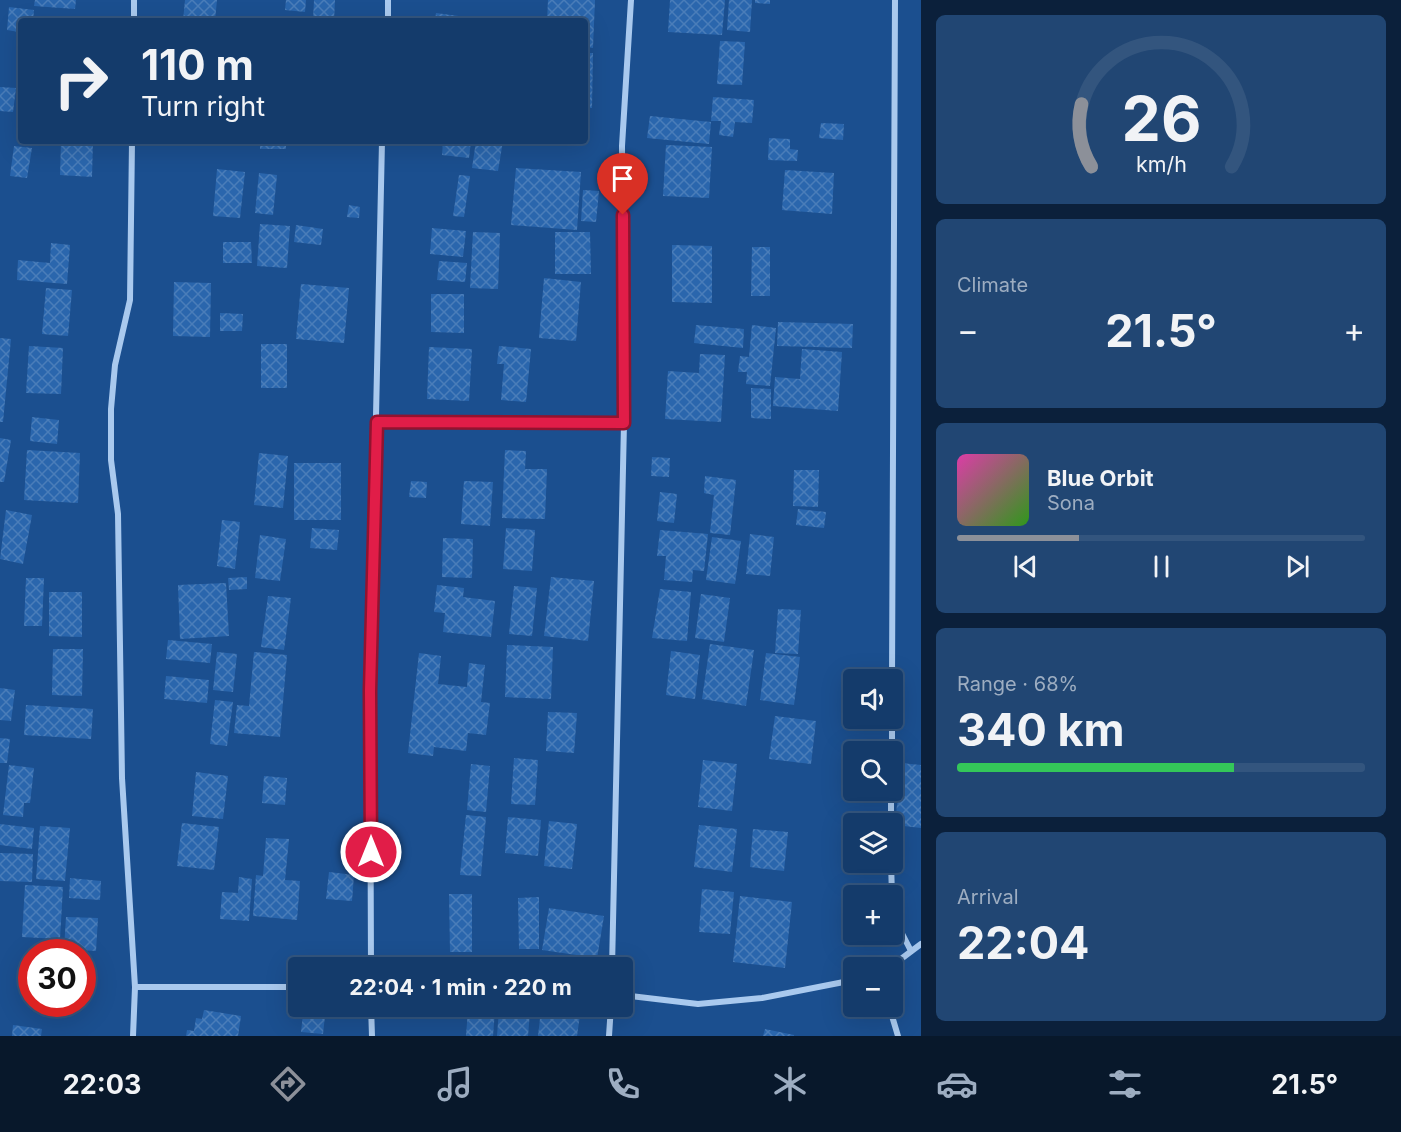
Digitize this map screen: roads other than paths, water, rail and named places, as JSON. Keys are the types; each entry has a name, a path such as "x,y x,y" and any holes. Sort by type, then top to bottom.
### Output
{"street":[{"path":"134,0 134,18"},
{"path":"388,0 388,18"},
{"path":"612,957 624,423 622,146 631,0"},
{"path":"892,669 895,0"},
{"path":"132,144 130,300 115,365 111,409 111,460 118,514 122,778 135,987 133,1036"},
{"path":"371,957 370,691 382,144"},
{"path":"377,422 624,423"},
{"path":"903,935 911,951"},
{"path":"903,957 921,944"},
{"path":"633,996 698,1004 762,998 843,982"},
{"path":"135,987 288,987"},
{"path":"371,1017 372,1036"},
{"path":"609,1036 610,1017"},
{"path":"892,1017 898,1036"}]}
